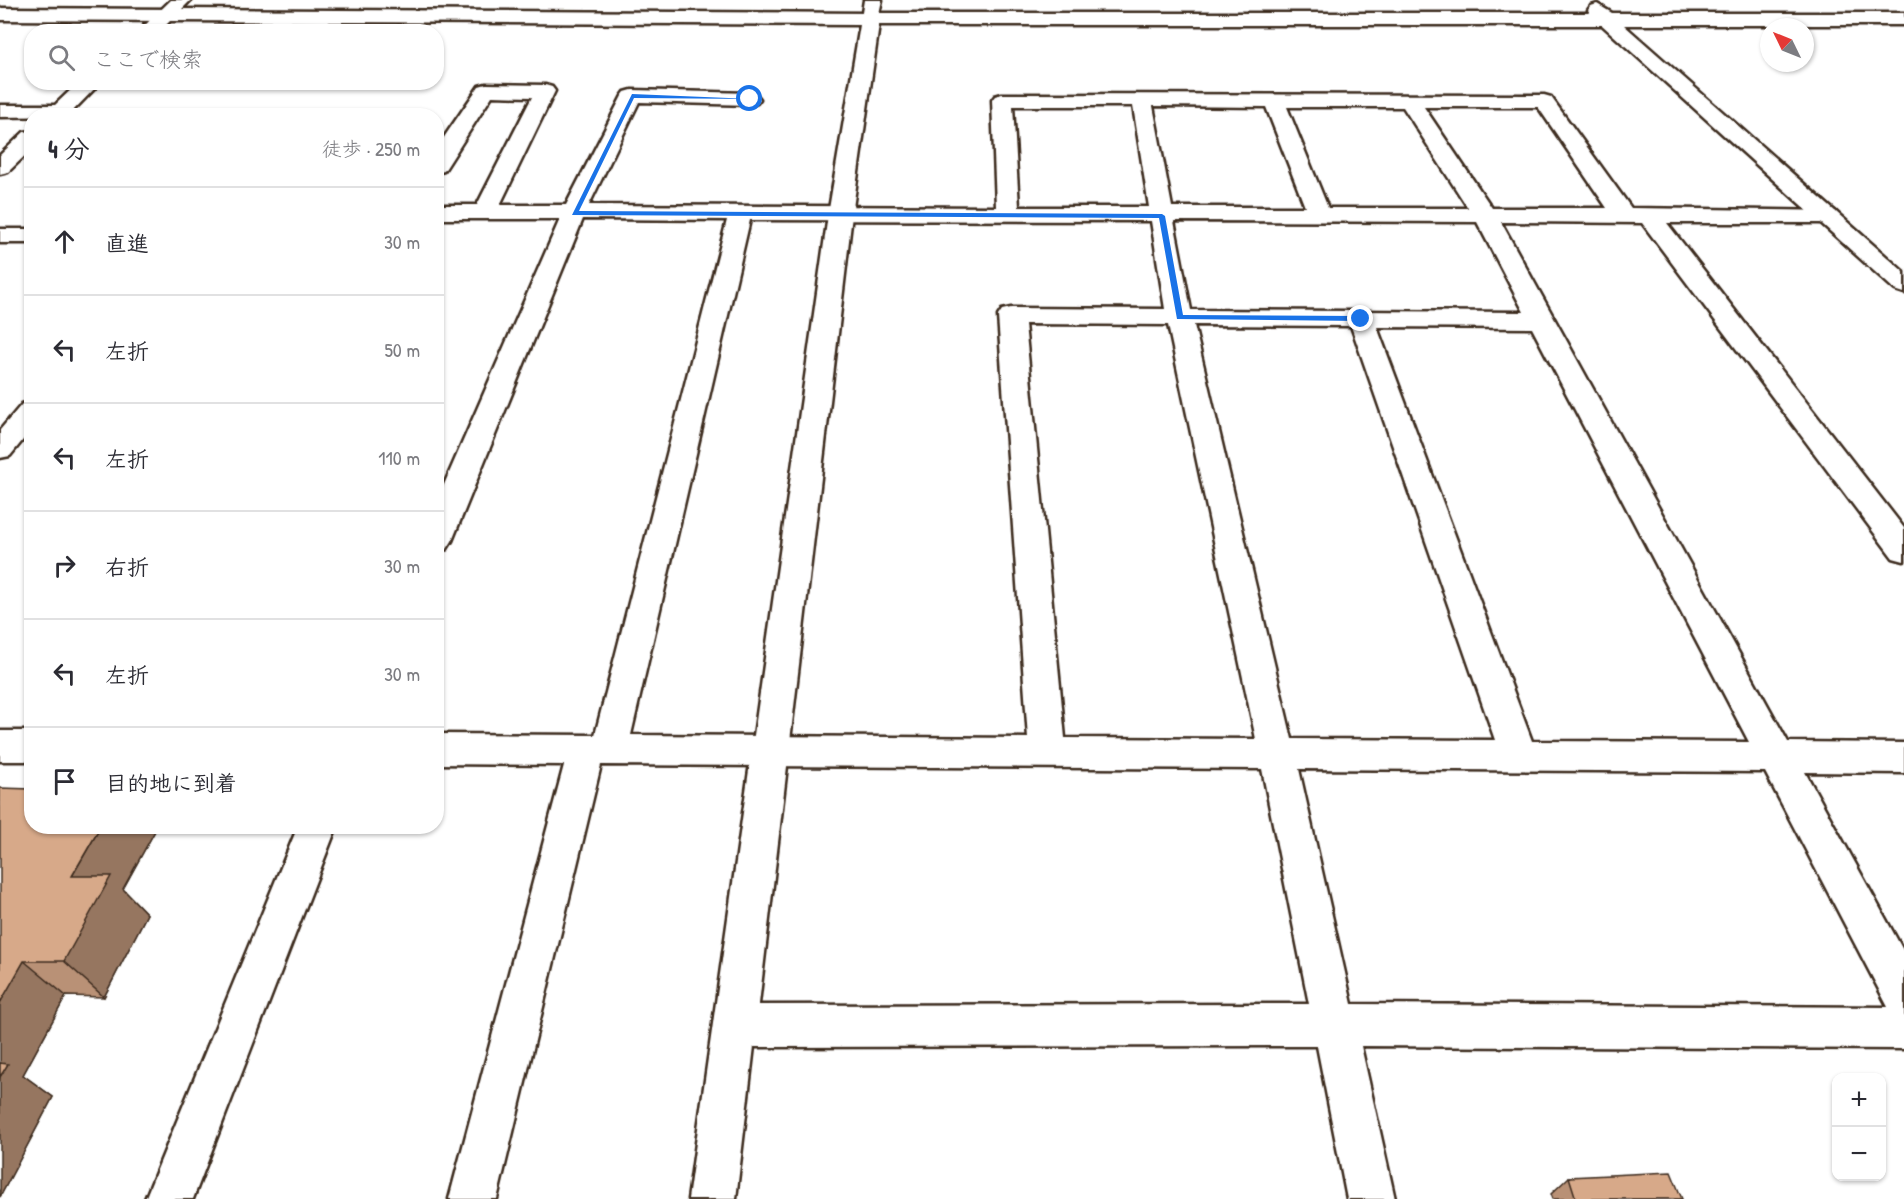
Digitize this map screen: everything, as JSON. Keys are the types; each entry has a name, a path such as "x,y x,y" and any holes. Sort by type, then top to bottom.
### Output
{"street":[{"path":"155,24 182,0"},
{"path":"1585,0 1904,285"},
{"path":"712,1199 772,752 840,215 872,10"},
{"path":"0,14 872,10 1904,19"},
{"path":"62,108 82,90"},
{"path":"444,154 486,90 544,91 485,213"},
{"path":"444,523 574,213 632,96 750,99"},
{"path":"1008,215 1002,100 1544,101 1904,550"},
{"path":"1142,100 1179,317 1278,756 1371,1199"},
{"path":"1274,100 1320,216"},
{"path":"1410,100 1486,217 1904,994"},
{"path":"0,111 24,112"},
{"path":"0,167 24,144"},
{"path":"444,212 1486,217 1827,216"},
{"path":"473,1199 597,751 740,214"},
{"path":"0,236 24,236"},
{"path":"1048,754 1011,316 1541,320"},
{"path":"1361,319 1520,756"},
{"path":"0,449 24,420"},
{"path":"0,746 24,746"},
{"path":"444,749 1278,756 1904,758"},
{"path":"169,1199 315,834"},
{"path":"735,1026 1335,1025 1904,1028"}],"building":[{"path":"0,788 24,789 24,834 96,834 72,876 111,876 64,961 24,961 0,1003"},
{"path":"0,1063 8,1064 0,1077"},
{"path":"1671,1172 1682,1199 1576,1199 1569,1177"}],"route":[{"path":"750,99 632,96 574,213 1162,216 1179,317 1361,319"}]}
